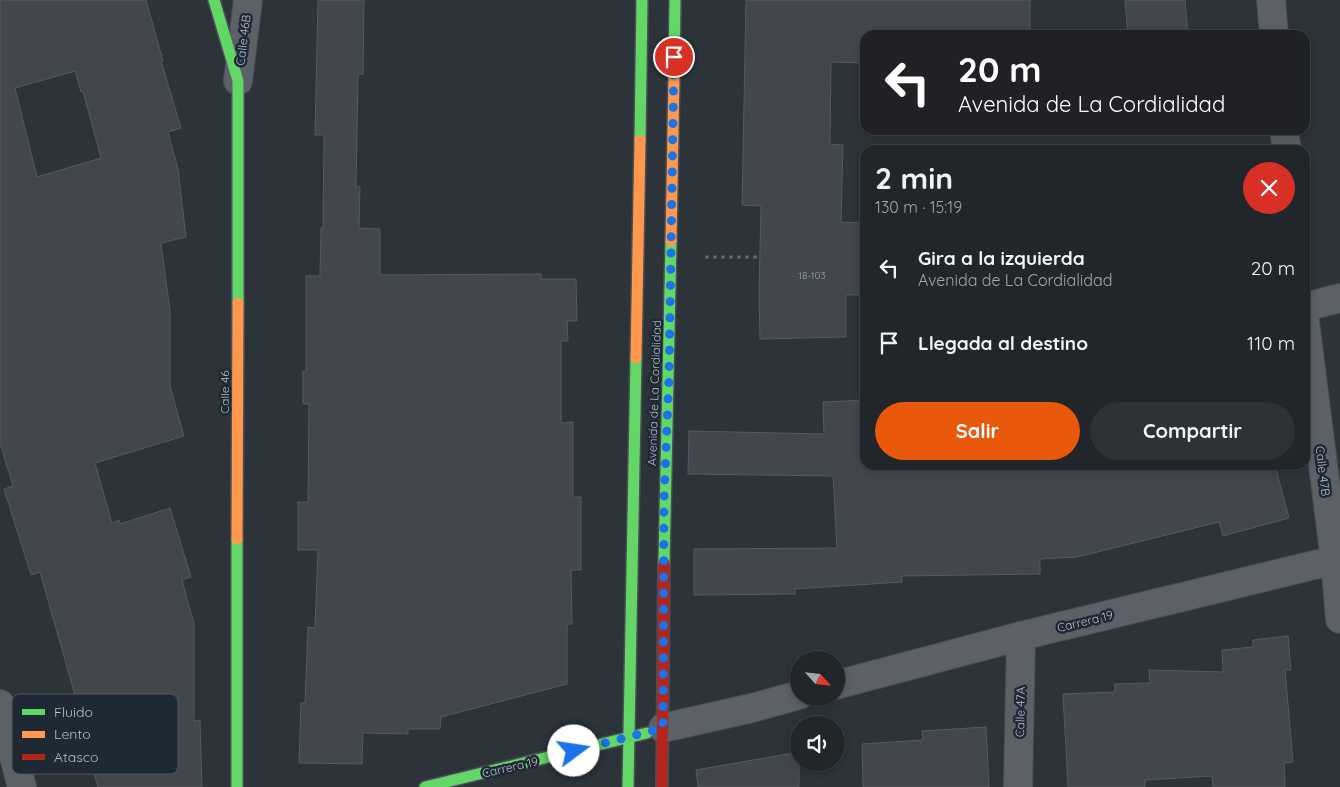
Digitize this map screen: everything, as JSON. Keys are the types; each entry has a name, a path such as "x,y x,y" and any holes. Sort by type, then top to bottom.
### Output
{"main road":[{"name":"Calle 46","path":"214,0 238,81 237,787"},
{"name":"Avenida de La Cordialidad","path":"628,787 642,0"},
{"name":"Avenida de La Cordialidad","path":"662,787 664,500 669,376 675,0"},
{"name":"Carrera 19","path":"425,787 629,738 663,728"}],"street":[{"name":"Calle 46B","path":"238,81 248,0"},
{"path":"1271,0 1274,30"},
{"path":"1310,306 1340,298"},
{"name":"Calle 47B","path":"1310,362 1335,560 1340,619"},
{"name":"Carrera 19","path":"845,683 1021,636 1335,560"},
{"name":"Calle 47A","path":"1018,787 1021,636"},
{"name":"Carrera 19","path":"663,728 790,697"},
{"path":"0,704 12,749"},
{"path":"19,774 22,787"}],"path":[{"path":"696,257 760,257"}],"building":[{"path":"0,0 146,0 163,61 161,61 181,128 168,132 178,169 186,237 161,243 170,311 170,386 184,436 95,463 112,523 119,520 120,524 170,508 191,577 182,580 194,624 194,721 200,720 202,787 98,787 94,774 178,774 178,694 75,694 40,572 31,575 4,489 13,486 0,443","holes":["75,71 81,92 83,91 101,158 37,177 15,88"]},
{"path":"318,0 364,0 363,74 358,74 356,187 360,187 359,228 380,229 380,275 541,274 541,279 576,279 577,321 567,321 568,341 561,341 561,423 573,422 573,497 581,497 581,570 571,570 572,624 567,624 567,684 441,717 440,729 408,729 408,734 363,733 362,764 299,763 301,703 305,703 308,627 315,628 318,550 298,550 298,502 308,502 309,404 303,404 303,371 306,371 306,276 320,276 321,228 323,228 324,135 315,135"},
{"path":"746,0 1030,0 1030,30 860,30 860,63 831,62 830,144 843,145 841,222 860,223 860,295 846,295 846,337 760,339 761,206 742,205"},
{"path":"1125,0 1185,0 1188,30 1128,30"},
{"path":"860,400 860,470 1276,470 1289,518 1223,536 1219,522 1077,557 1040,559 1040,574 902,576 902,582 795,589 795,594 694,595 694,549 837,548 833,476 688,474 689,431 824,434 823,402"},
{"path":"1288,636 1291,670 1285,670 1293,762 1284,763 1285,787 1213,787 1212,776 1145,780 1145,787 1068,787 1063,694 1115,692 1115,684 1150,683 1149,670 1223,672 1222,650 1253,647 1253,640"},
{"path":"986,727 989,787 863,787 862,744 923,740 922,731"},
{"path":"790,754 790,771 799,771 799,787 698,787 696,770"}],"traffic: fast":[{"path":"214,0 238,81 238,303"},
{"path":"640,140 642,0"},
{"path":"674,77 675,0"},
{"path":"664,563 671,241"},
{"path":"628,787 636,358"},
{"path":"237,539 237,787"},
{"path":"425,787 647,733"}],"traffic: slow":[{"path":"671,241 674,77"},
{"path":"636,358 640,140"},
{"path":"237,539 238,303"}],"traffic: jam":[{"path":"662,787 664,563"}],"route":[{"path":"574,751 663,728 664,500 669,376 674,57"}]}
